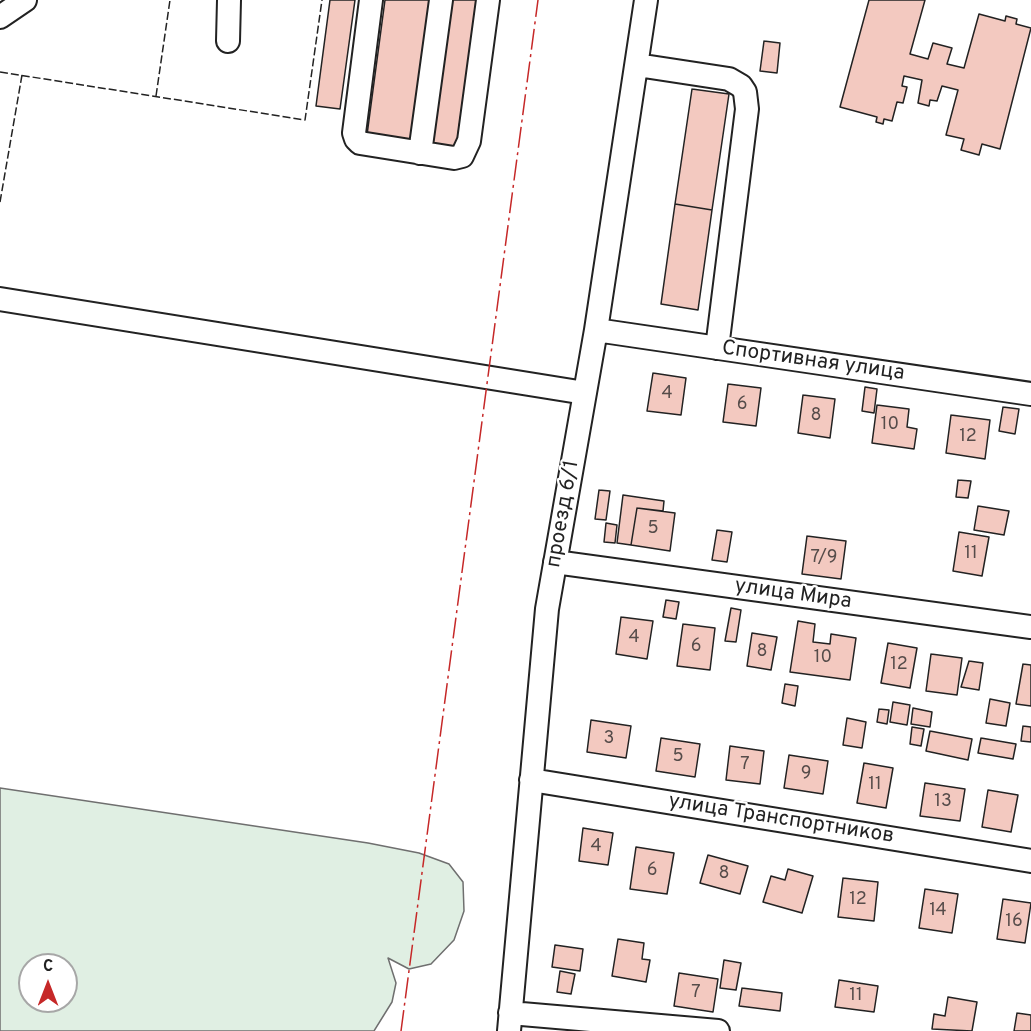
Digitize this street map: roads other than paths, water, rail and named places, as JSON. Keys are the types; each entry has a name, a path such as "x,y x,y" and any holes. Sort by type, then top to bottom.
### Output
{"street":[{"path":"0,17 25,0"},
{"path":"228,41 229,0"},
{"path":"371,0 354,133 360,143 454,159 466,151 488,0"},
{"path":"420,153 441,0"},
{"name":"проезд 6/1","path":"509,1022 539,676 555,562 596,330 646,0"},
{"path":"636,65 729,79 741,86 745,92 747,109 717,348"},
{"path":"0,299 585,393"},
{"name":"Спортивная улица","path":"596,330 1031,394"},
{"name":"улица Мира","path":"555,562 1031,627"},
{"name":"улица Транспортников","path":"531,780 1031,861"},
{"path":"509,1022 718,1031"}]}
